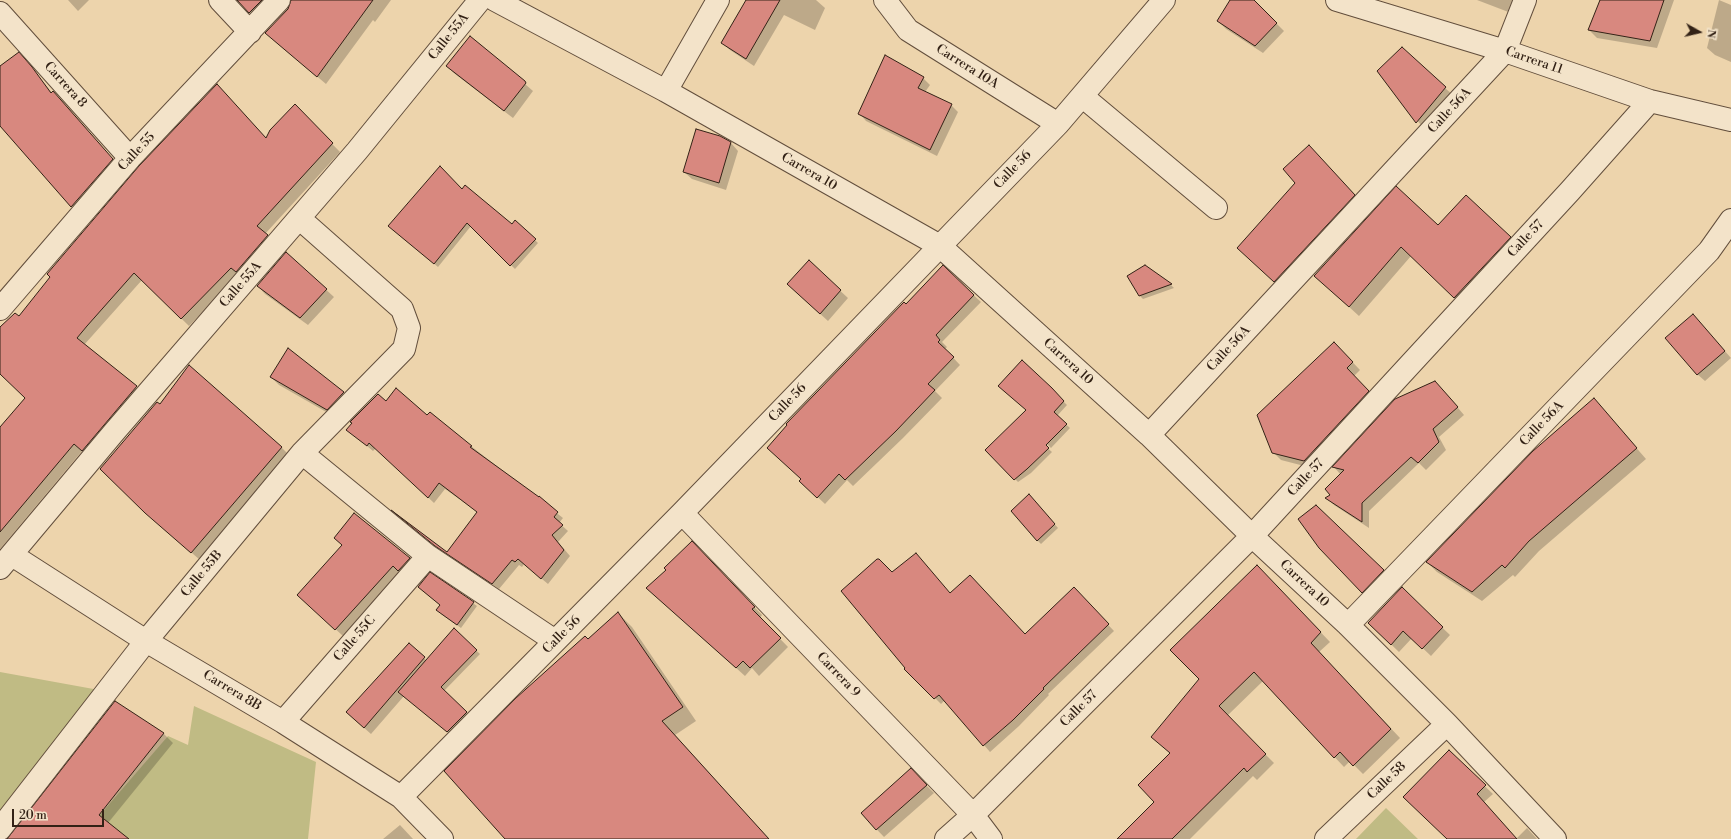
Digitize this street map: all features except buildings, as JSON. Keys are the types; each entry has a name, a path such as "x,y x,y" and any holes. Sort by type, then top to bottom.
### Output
{"street":[{"path":"220,0 250,32"},
{"name":"Calle 55","path":"4,295 130,158 279,0"},
{"name":"Calle 55A","path":"6,561 115,431 357,151 480,0"},
{"name":"Carrera 10","path":"495,0 666,91 940,246 1149,435 1252,536 1348,625 1447,724 1555,839"},
{"path":"666,91 718,0"},
{"name":"Carrera 10A","path":"885,0 908,30 1058,124"},
{"name":"Calle 56","path":"402,796 682,513 1058,124 1164,0"},
{"name":"Carrera 11","path":"1337,0 1505,51 1650,101 1731,120"},
{"path":"1505,51 1525,0"},
{"name":"Carrera 8","path":"0,13 130,158"},
{"name":"Calle 56A","path":"1149,435 1505,51"},
{"path":"1082,96 1216,208"},
{"name":"Calle 57","path":"946,839 974,815 1252,536 1570,191 1650,101"},
{"name":"Calle 55B","path":"0,829 146,641 302,453 404,350 409,328 402,309 299,218"},
{"name":"Calle 56A","path":"1348,625 1709,251 1731,220"},
{"path":"302,453 428,556 555,641"},
{"name":"Carrera 9","path":"682,513 974,815 991,839"},
{"name":"Calle 55C","path":"283,722 428,556"},
{"name":"Carrera 8B","path":"6,561 283,722 402,796 442,839"},
{"name":"Calle 58","path":"1326,839 1447,724"}],"shaded area":[{"path":"0,672 110,692 10,835 13,839 0,839"},
{"path":"194,706 316,762 308,839 79,839 168,736 188,745"},
{"path":"1386,808 1418,839 1356,839"}]}
